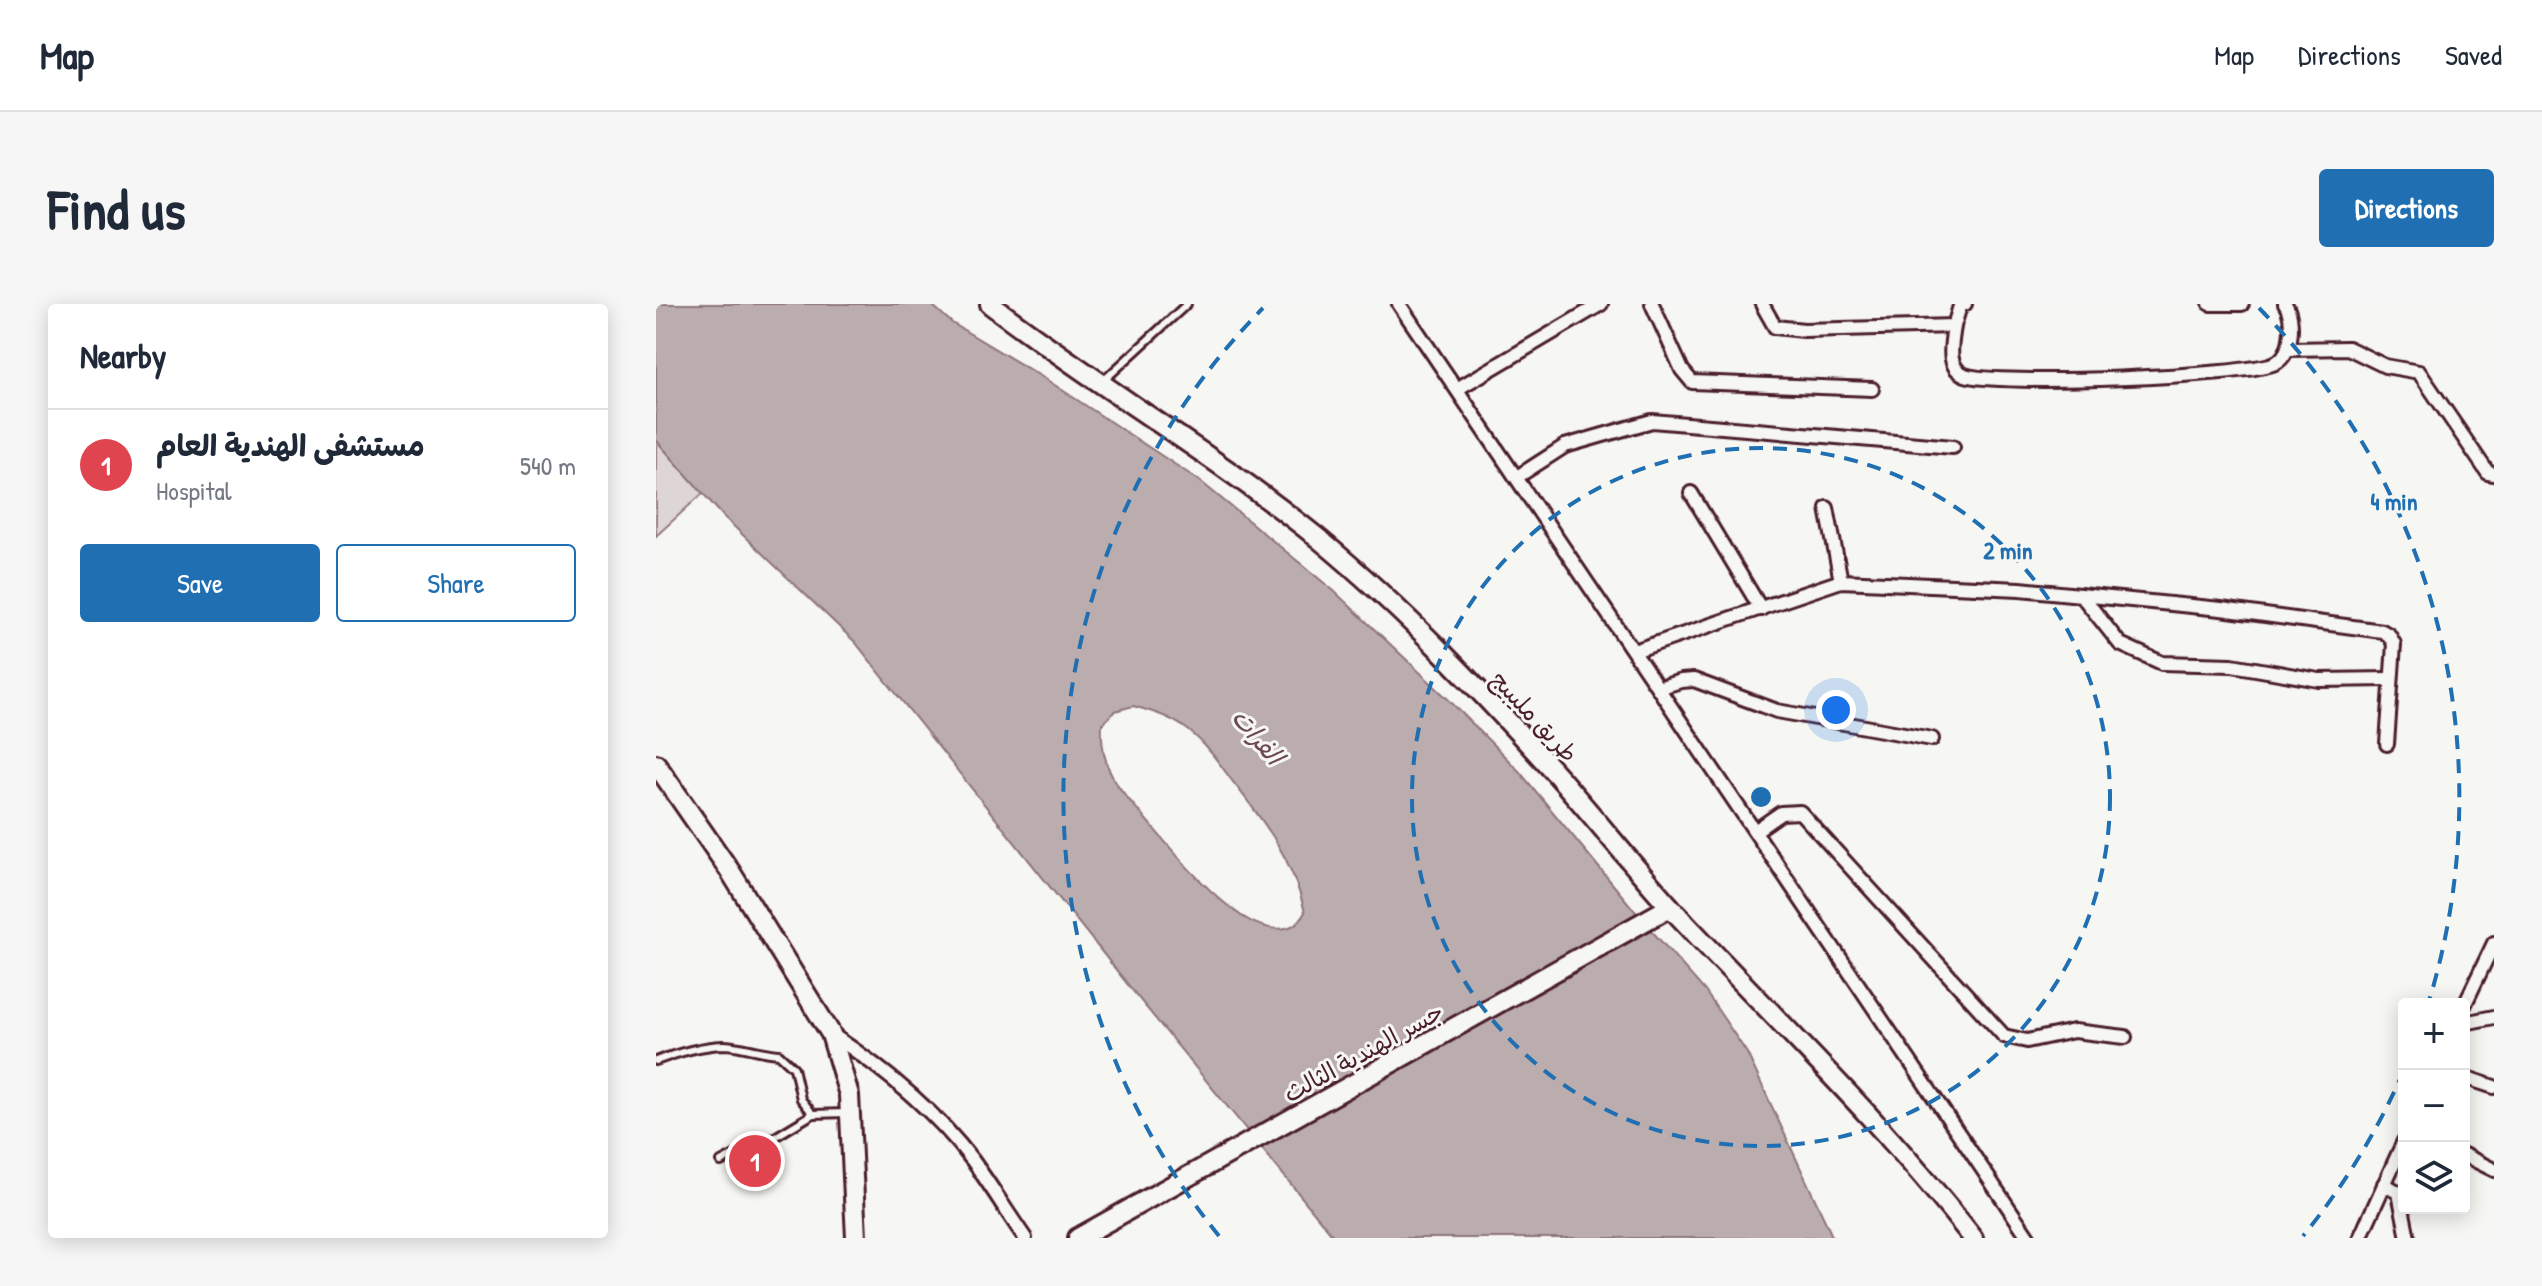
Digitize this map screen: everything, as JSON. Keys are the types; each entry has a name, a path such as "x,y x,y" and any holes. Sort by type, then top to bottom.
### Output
{"street":[{"name":"طريق مليبيج","path":"990,304 1209,457 1319,539 1428,637 1557,775 1670,907 1928,1179 1973,1238"},
{"path":"1399,304 2029,1238"},
{"path":"1457,389 1601,304"},
{"path":"1652,304 1682,370 1692,382 1872,389"},
{"path":"1762,304 1775,327 1954,326"},
{"path":"1965,304 1960,306 1950,353 1956,368 1966,375 2022,379 2192,375 2278,363 2289,349 2290,311 2285,304"},
{"path":"2210,304 2242,304"},
{"path":"2289,349 2348,348 2385,366 2419,372 2476,457 2488,473 2494,474"},
{"path":"1517,477 1565,446 1652,421 1953,447"},
{"path":"1691,493 1761,609"},
{"path":"1827,508 1841,581"},
{"path":"1634,651 1841,581 2020,589 2221,609 2382,631 2389,635 2394,644 2387,744"},
{"path":"2082,596 2120,644 2162,663 2232,665 2319,680 2391,679"},
{"path":"1658,688 1694,680 1777,711 1932,739"},
{"path":"657,767 730,871 831,1034 849,1095 856,1238"},
{"path":"1755,831 1781,813 1800,812 2004,1036 2027,1041 2074,1031 2125,1037"},
{"name":"جسر الهندية الثالث","path":"1078,1238 1670,907"},
{"path":"2468,998 2494,943"},
{"path":"2470,1022 2494,1017"},
{"path":"831,1034 893,1078 947,1131 972,1160 1025,1238"},
{"path":"2470,1079 2494,1087"},
{"path":"2360,1238 2404,1142"},
{"path":"2470,1158 2494,1170"},
{"path":"2384,1184 2399,1193 2408,1238"}],"lane":[{"path":"1102,382 1187,304"},
{"path":"656,1061 678,1052 725,1045 779,1054 794,1068 801,1099 813,1114"},
{"path":"721,1162 770,1140 813,1114 850,1113"}],"shaded area":[{"path":"656,440 703,493 656,536"}],"water":[{"name":"الفرات","path":"656,304 931,304 952,323 1047,380 1200,481 1334,591 1448,699 1519,771 1705,991 1747,1053 1833,1238 1335,1238 1141,1001 855,642 723,516 656,440","holes":["1133,706 1172,720 1197,738 1255,810 1284,856 1305,912 1290,927 1281,929 1260,925 1232,909 1185,865 1121,790 1106,760 1102,724 1115,711"]}],"place":[{"name":"مستشفى الهندية العام","path":"755,1161"}]}
